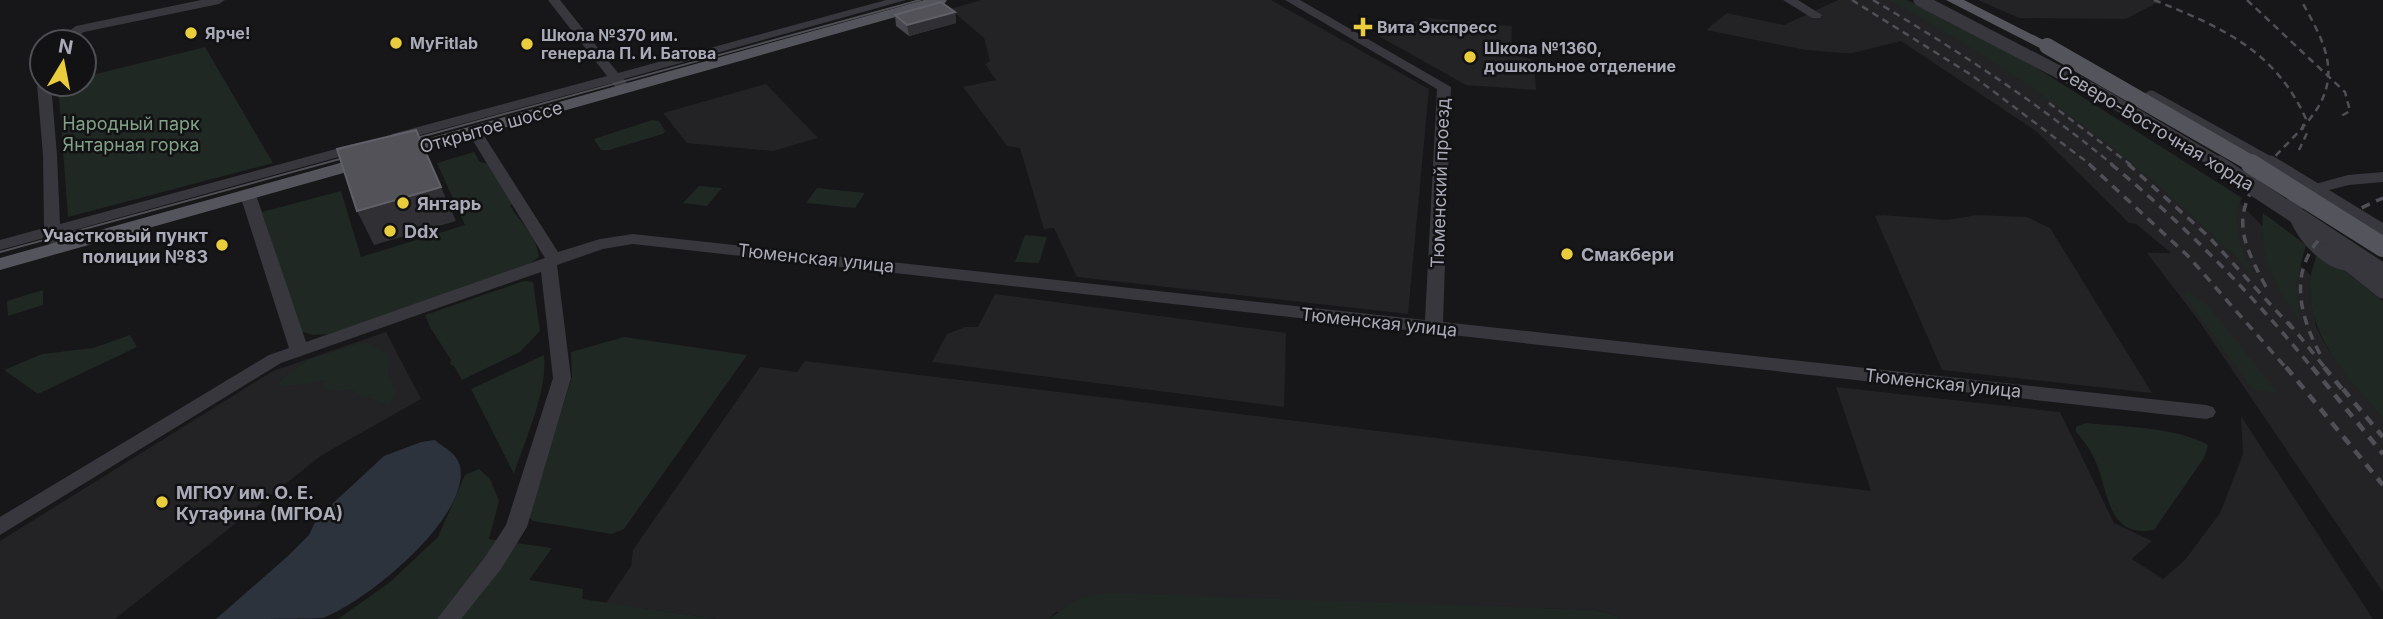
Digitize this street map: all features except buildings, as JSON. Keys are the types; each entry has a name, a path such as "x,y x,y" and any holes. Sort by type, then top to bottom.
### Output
{"main road":[{"name":"Открытое шоссе","path":"0,264 52,240 248,195 474,131 620,83 940,0"},
{"name":"Северо-Восточная хорда","path":"1953,0 2091,69 2236,153 2383,247"}],"street":[{"path":"85,28 219,0"},
{"path":"554,0 620,83"},
{"path":"0,245 52,240 620,83 900,0"},
{"name":"Тюменский проезд","path":"1291,0 1444,87 1434,328"},
{"path":"1789,0 1816,15"},
{"name":"Северо-Восточная хорда","path":"1920,0 2113,101 2266,194 2383,272"},
{"path":"2091,69 2208,128 2383,233"},
{"path":"45,98 54,224 52,240"},
{"path":"448,619 493,563 516,527 562,378 551,262 474,131"},
{"path":"2383,177 2348,180 2295,194 2292,208 2293,219 2302,231 2383,292"},
{"path":"2266,194 2383,292"},
{"path":"248,195 299,349"},
{"name":"Тюменская улица","path":"0,527 258,368 299,349 600,244 633,239 2206,412"}],"shaded area":[{"path":"982,0 1271,0 1429,89 1408,314 1077,277 1054,228 1044,229 1020,148 1007,146 963,87 996,80 985,64 990,61 984,38 950,9"},
{"path":"1838,0 1897,0 2235,198 2311,276 2310,288 2316,327 2327,348 2383,418 2383,592 2199,321 2147,253 2171,253 2136,224 2129,223 2036,131 1901,41 1853,53 1842,53 1806,50 1706,30 1727,13 1784,25"},
{"path":"1978,0 2162,0 2126,19 2019,18"},
{"name":"Школа №1360, дошкольное отделение","path":"1425,18 1512,26 1511,54 1534,60 1536,90 1466,85 1375,34"},
{"path":"766,84 818,138 773,151 687,143 663,113"},
{"path":"1977,215 2027,217 2050,228 2152,393 1942,370 1875,216 1947,220"},
{"path":"995,294 1286,333 1284,407 932,362 947,334 965,327 978,327"},
{"name":"МГЮУ им. О. Е. Кутафина (МГЮА)","path":"386,332 421,399 322,455 115,619 0,619 0,541 273,371"},
{"path":"805,361 1871,491 1836,387 2060,412 2114,523 2152,541 2132,559 2163,579 2185,560 2220,513 2243,454 2241,416 2373,619 1620,619 1596,610 1330,602 1056,612 1049,619 717,619 606,603 631,566 633,550 760,367 797,372"},
{"path":"435,440 458,461 459,487 449,509 433,532 388,576 364,595 323,618 216,619 288,556 309,535 317,518 384,456 421,442"}],"green space":[{"path":"1889,0 1907,0 2016,55 2242,198 2236,218 2237,228 2242,248 2256,278 2173,198 2083,125 1989,59"},
{"name":"Народный парк Янтарная горка","path":"205,47 273,163 68,217 59,98 98,98 98,74"},
{"path":"652,120 659,121 665,131 663,134 609,150 601,150 594,139"},
{"path":"474,152 480,162 490,164 513,203 510,206 532,237 539,257 528,265 329,334 313,335 300,331 262,212 341,191 361,257 465,225 437,163"},
{"path":"699,186 722,188 707,206 683,203"},
{"path":"817,188 865,193 855,208 806,203"},
{"path":"2263,213 2306,245 2296,282 2299,321 2275,282 2266,259 2262,231"},
{"path":"1025,235 1047,237 1039,263 1015,262"},
{"path":"2318,250 2383,301 2383,418 2334,359 2317,325 2310,283"},
{"path":"524,281 533,282 540,331 520,352 462,380 450,364 451,360 425,315"},
{"path":"43,290 43,305 8,316 7,301"},
{"path":"2185,293 2207,304 2279,394 2253,389 2184,296"},
{"path":"130,335 137,347 38,394 4,370 42,354 93,348"},
{"path":"624,337 747,355 624,529 612,534 533,521 528,516 572,377 571,352"},
{"path":"363,342 387,352 390,360 388,370 396,395 389,404 361,396 350,389 334,391 323,388 325,380 279,386 279,382 307,360"},
{"path":"544,355 543,384 514,474 471,389"},
{"path":"2086,423 2165,431 2208,445 2204,458 2154,530 2139,531 2128,528 2113,512 2095,460 2076,432 2076,427"},
{"path":"479,469 490,479 499,501 489,539 552,548 529,580 583,589 582,599 717,619 338,619 390,582 438,537 465,475"},
{"path":"1108,593 1596,610 1620,619 1049,619 1079,598"}],"tram line":[{"path":"402,142 920,0"},
{"path":"0,252 358,154"}],"railway":[{"path":"1852,0 1973,76 2091,165"},
{"path":"1873,0 1996,78 2113,165"},
{"path":"2154,0 2223,31 2262,58 2279,75 2293,95 2306,119 2302,128"},
{"path":"2247,0 2328,76"},
{"path":"2301,0 2323,43 2328,76"},
{"path":"2302,128 2322,101 2328,76"},
{"path":"2328,76 2345,92 2350,111 2343,115 2342,120"},
{"path":"2049,103 2131,165"},
{"path":"2268,165 2302,128"},
{"path":"2299,150 2307,133 2302,128"},
{"path":"2089,164 2188,256 2287,369"},
{"path":"2111,164 2217,261 2313,369"},
{"path":"2128,164 2208,236 2292,328"},
{"path":"2266,287 2249,252 2243,224 2249,197 2269,164"},
{"path":"2320,354 2307,326 2301,301 2301,278 2307,258 2318,241 2335,225 2383,198"},
{"path":"2288,322 2326,369"},
{"path":"2286,367 2383,485"},
{"path":"2312,367 2383,454"},
{"path":"2324,367 2347,395"},
{"path":"2343,389 2383,437"}],"place":[{"name":"Вита Экспресс","path":"1363,27"},
{"name":"Ярче!","path":"191,33"},
{"name":"MyFitlab","path":"396,43"},
{"name":"Школа №370 им. генерала П. И. Батова","path":"527,44"},
{"name":"Школа №1360, дошкольное отделение","path":"1470,57"},
{"name":"Янтарь","path":"403,203"},
{"name":"Ddx","path":"390,231"},
{"name":"Участковый пункт полиции №83","path":"222,245"},
{"name":"Смакбери","path":"1567,254"},
{"name":"МГЮУ им. О. Е. Кутафина (МГЮА)","path":"162,502"}]}
